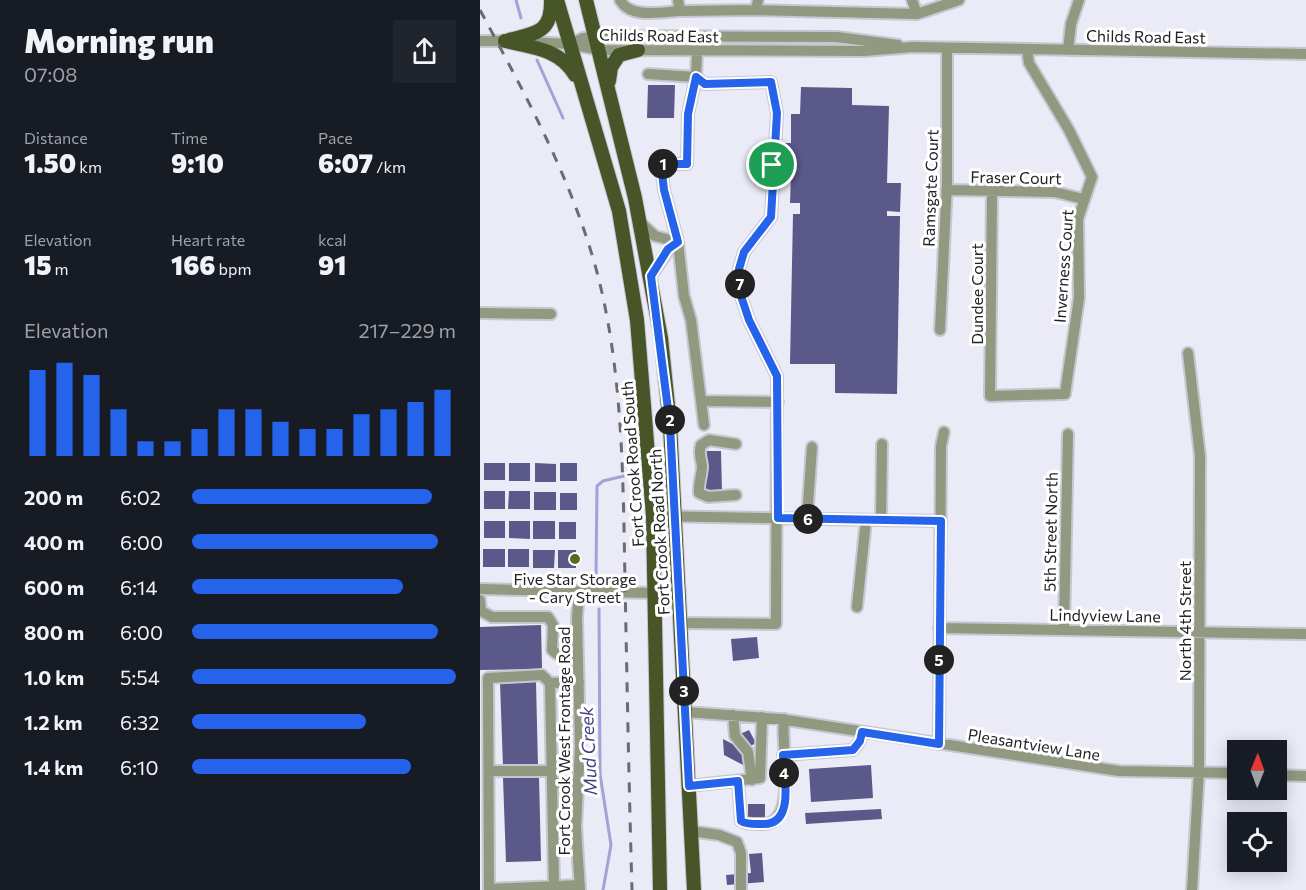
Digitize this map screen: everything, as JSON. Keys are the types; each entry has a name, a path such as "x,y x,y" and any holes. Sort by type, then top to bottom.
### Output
{"main road":[{"path":"505,41 543,29 549,20 551,0"},
{"path":"556,0 570,44"},
{"name":"Fort Crook Road North","path":"586,0 640,222 651,276 666,376 694,890"},
{"path":"505,41 545,49 560,57 573,71 585,92"},
{"name":"Fort Crook Road South","path":"570,44 619,211 633,291 645,402 655,593 660,890"},
{"path":"608,86 615,60 619,55 638,50"}],"street":[{"path":"620,0 625,9 636,12 679,6 757,5 917,14 959,0"},
{"path":"912,0 917,14"},
{"path":"1068,50 1071,24 1079,0"},
{"name":"Childs Road East","path":"570,44 595,36 837,37 913,47 1306,54"},
{"path":"480,41 570,44"},
{"name":"Childs Road East","path":"570,44 599,50 697,51 864,51 913,47"},
{"name":"Ramsgate Court","path":"940,330 947,190 947,48"},
{"name":"Inverness Court","path":"1027,50 1029,63 1069,130 1092,177 1078,219 1079,298 1065,394"},
{"path":"697,51 696,77 688,114 687,164 661,164 664,190 676,242 704,425"},
{"path":"648,74 696,77 705,84 771,82 777,113 771,217 744,252 739,269 741,296 749,320 777,376 776,624 681,623"},
{"name":"Fraser Court","path":"947,190 1055,192 1083,199"},
{"name":"Dundee Court","path":"992,192 990,396 1065,394"},
{"path":"640,222 650,233 676,242"},
{"path":"651,276 676,242"},
{"path":"480,313 551,314"},
{"name":"North 4th Street","path":"1188,353 1200,456 1199,771 1192,890"},
{"path":"701,401 778,402"},
{"path":"939,744 939,628 944,432"},
{"name":"5th Street North","path":"1064,630 1068,434"},
{"path":"736,444 709,440 701,445 699,453 702,467 699,493 708,497 736,495"},
{"path":"880,520 882,444"},
{"path":"807,519 812,447"},
{"path":"652,516 941,521"},
{"path":"857,607 866,520"},
{"path":"480,589 655,593"},
{"name":"Fort Crook West Frontage Road","path":"579,591 580,746 576,827 580,888"},
{"path":"480,600 481,610 492,617 548,616 553,625 552,650 557,654 578,654"},
{"name":"Lindyview Lane","path":"939,628 1306,634"},
{"path":"554,886 550,683 542,675 488,678 489,889 554,886 580,888"},
{"path":"550,683 579,682"},
{"name":"Pleasantview Lane","path":"685,712 784,719 1119,771 1176,774 1199,771 1227,772"},
{"path":"733,715 735,736 748,752 752,780"},
{"path":"689,786 752,780 761,776 762,717"},
{"path":"738,781 741,821 745,824 771,824 777,820 782,814 786,791 783,755 784,719"},
{"path":"783,755 853,750 860,741 862,732"},
{"path":"489,771 551,771"},
{"path":"1287,775 1306,776"},
{"path":"552,783 577,783"},
{"path":"691,831 719,835 737,842 741,854 741,890"}],"building":[{"path":"648,85 675,85 674,118 647,118"},
{"path":"801,87 852,88 852,105 889,106 887,183 901,183 900,212 887,211 887,216 900,216 897,394 835,393 835,364 790,364 793,214 800,214 800,203 790,203 791,174 781,174 782,143 791,143 791,114 800,114"},
{"path":"705,451 721,451 722,492 706,492"},
{"path":"484,463 505,463 505,480 484,480"},
{"path":"509,463 530,463 530,481 509,481"},
{"path":"535,463 556,464 556,482 535,482"},
{"path":"560,463 577,463 577,481 560,481"},
{"path":"484,491 505,491 505,509 484,509"},
{"path":"509,491 530,491 530,509 508,509"},
{"path":"534,492 556,492 556,510 534,510"},
{"path":"560,493 577,493 577,510 560,510"},
{"path":"484,521 505,521 505,538 484,538"},
{"path":"509,521 530,521 530,539 509,538"},
{"path":"533,521 555,521 555,539 533,539"},
{"path":"559,522 576,522 576,539 559,539"},
{"path":"483,549 505,549 505,567 483,567"},
{"path":"508,549 529,549 529,567 508,567"},
{"path":"533,550 555,550 554,568 533,568"},
{"path":"558,550 576,550 576,568 558,568"},
{"path":"541,625 542,669 480,670 480,627"},
{"path":"757,637 759,658 733,661 731,639"},
{"path":"536,682 538,766 503,766 500,683"},
{"path":"749,730 756,743 747,748 740,734"},
{"path":"723,739 744,750 745,766 724,755"},
{"path":"871,765 873,798 811,802 809,769"},
{"path":"539,777 541,861 506,862 503,778"},
{"path":"748,804 765,804 765,821 748,821"},
{"path":"881,809 882,819 806,824 805,813"},
{"path":"762,853 764,882 727,885 726,875 751,873 749,854"}],"waterway":[{"name":"Mud Creek","path":"516,0 521,18"},
{"name":"Mud Creek","path":"537,60 563,118"},
{"name":"Mud Creek","path":"596,575 597,486 603,481 628,475"},
{"name":"Mud Creek","path":"599,609 600,774 611,845 603,890"}],"railway":[{"path":"480,10 531,107 562,173 588,241 606,313 617,389 622,465 632,890"}],"place":[{"name":"Five Star Storage - Cary Street","path":"575,559"}],"route":[{"path":"696,77 705,84 771,82 777,113 777,143 772,165 771,217 744,252 739,269 741,296 749,320 777,376 778,518 941,521 939,744 862,732 858,746 853,750 783,755 786,791 782,814 771,824 745,824 741,821 738,781 689,786 670,425 666,376 651,276 668,249 674,242 678,242 664,190 661,164 687,164 688,114 696,77"}]}
